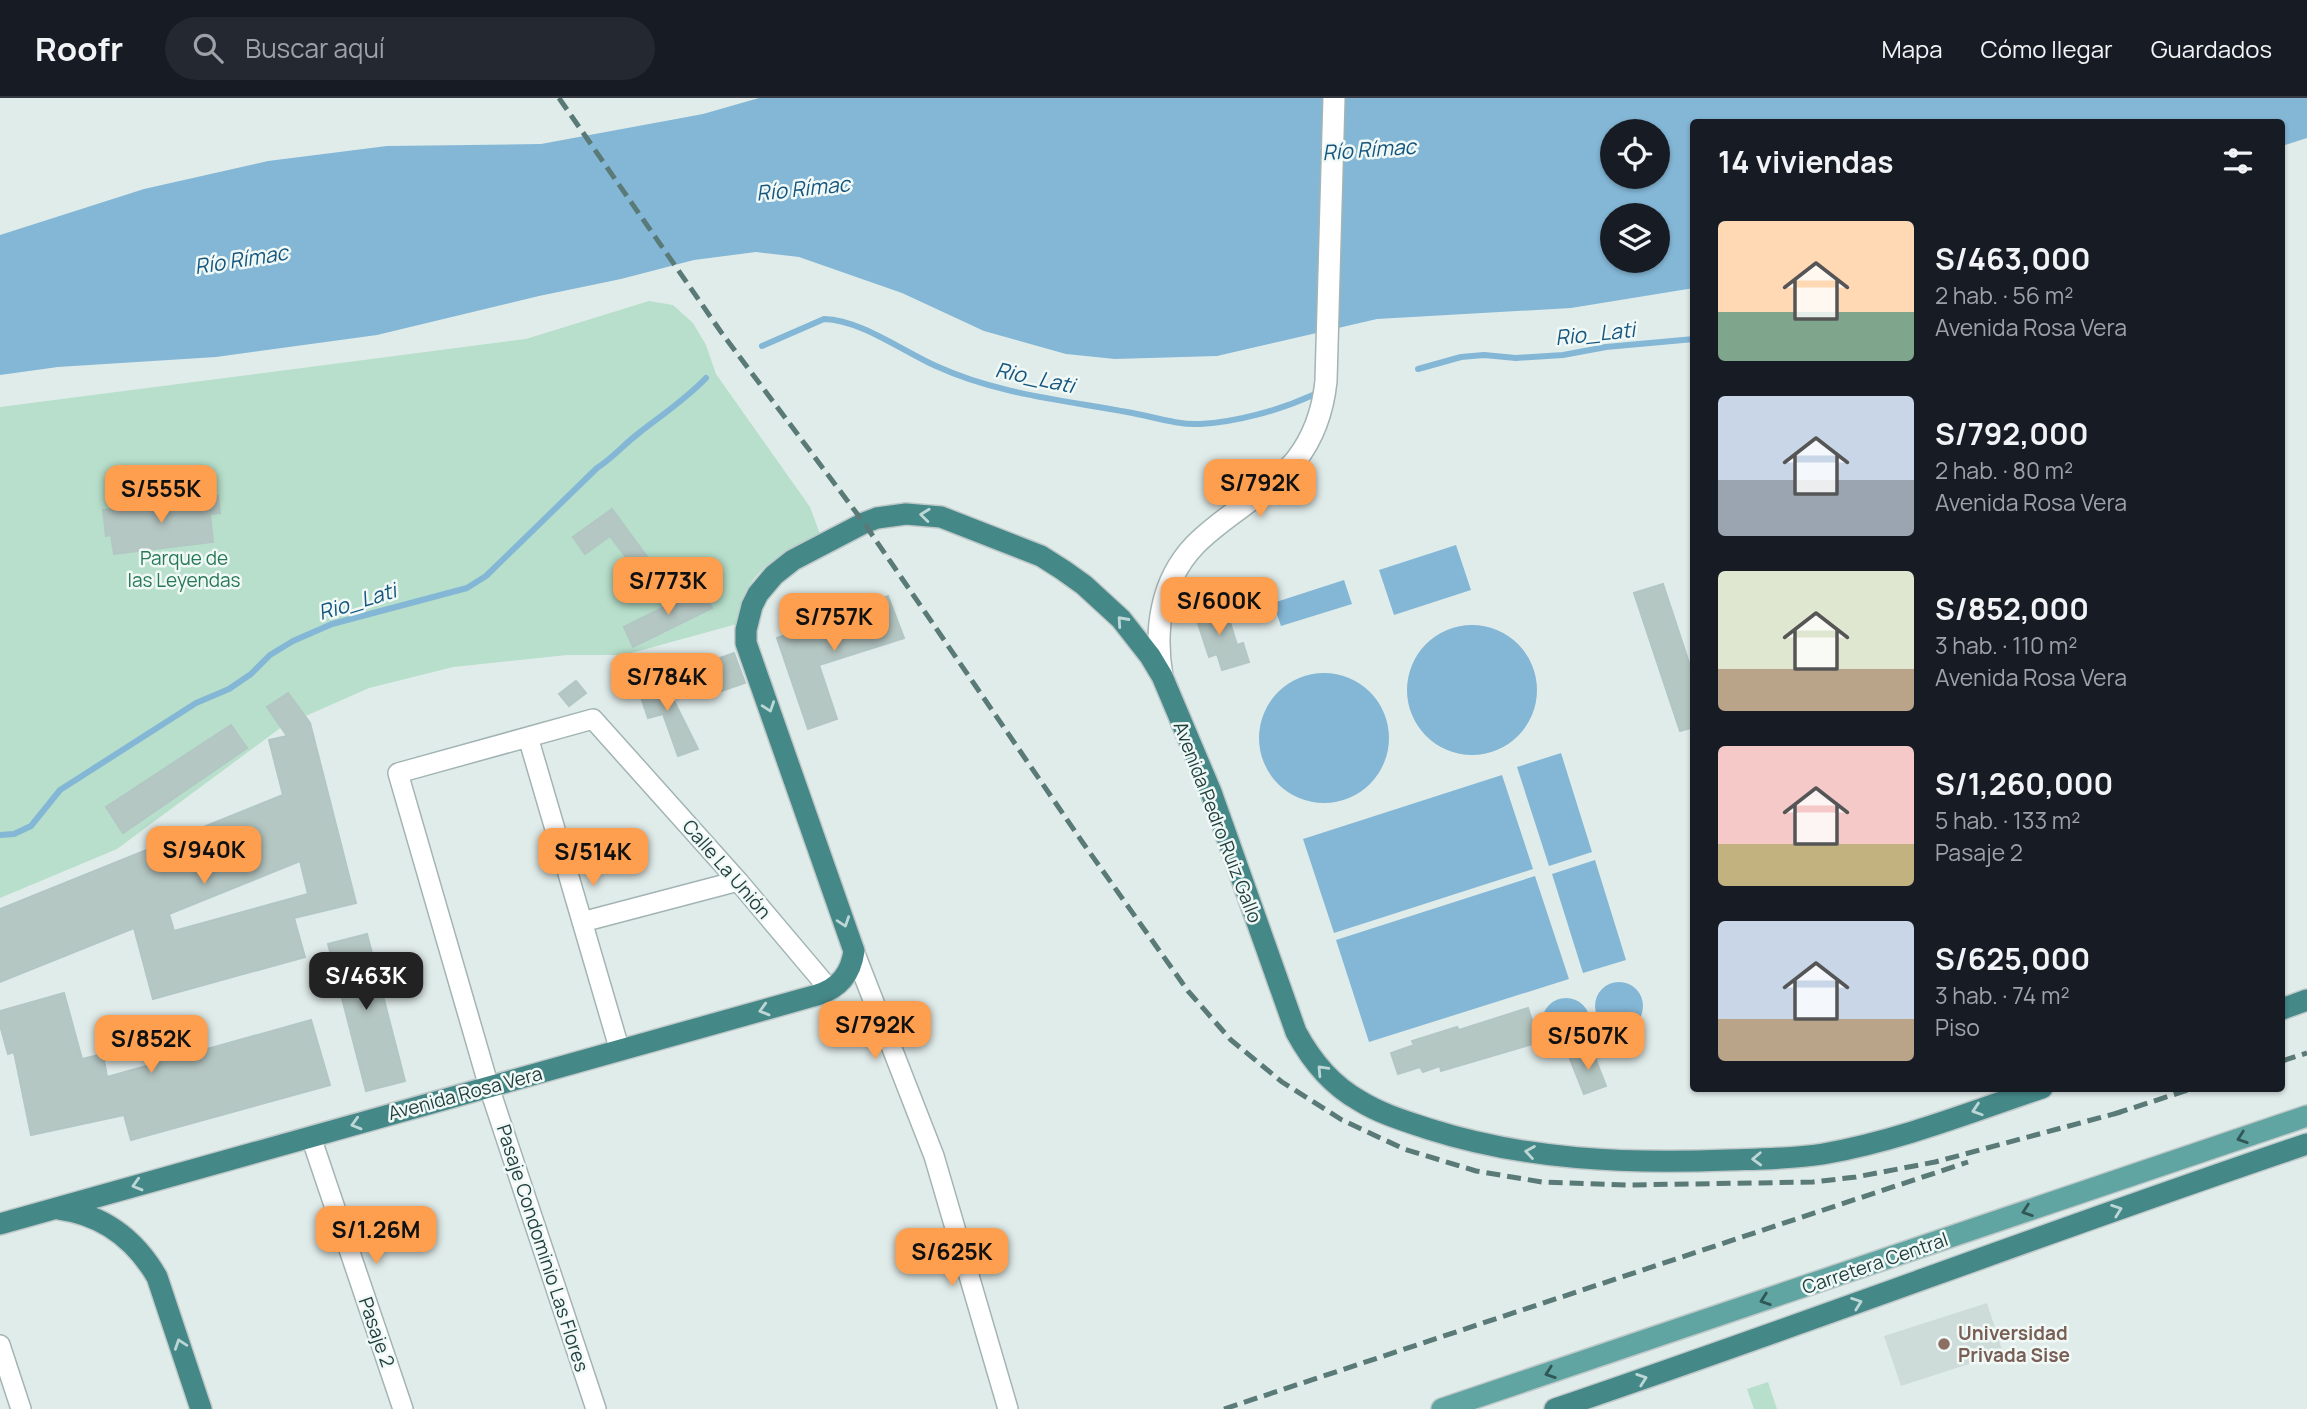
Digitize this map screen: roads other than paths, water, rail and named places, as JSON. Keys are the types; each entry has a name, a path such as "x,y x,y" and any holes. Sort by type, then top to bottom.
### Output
{"highway":[{"name":"Avenida Pedro Ruiz Gallo","path":"854,951 746,643 746,630 758,594 774,575 793,560 864,523 906,513 941,517 1041,556 1074,577 1121,619 1136,637 1162,676 1211,792 1296,1032 1325,1074 1358,1101 1441,1133 1511,1149 1586,1159 1667,1162 1790,1158 1825,1153 1900,1135 2030,1092"},
{"path":"830,990 849,972 854,951"},
{"name":"Avenida Rosa Vera","path":"0,1224 830,990"},
{"path":"2285,1008 2307,1000"},
{"name":"Carretera Central","path":"1555,1409 1728,1350 2190,1183 2307,1144"},
{"path":"54,1209 90,1216 106,1223 136,1245 148,1261 157,1277 201,1409"}],"main road":[{"name":"Carretera Central","path":"1442,1409 2307,1116"}],"street":[{"path":"1162,676 1159,621 1163,603 1176,572 1195,545 1283,474 1296,460 1307,444 1321,412 1326,366 1334,98"},
{"name":"Calle La Unión","path":"528,737 593,719 738,881 830,990"},
{"path":"528,737 620,1051"},
{"name":"Pasaje Condominio Las Flores","path":"528,737 398,773 489,1087 596,1409"},
{"path":"582,922 738,881"},
{"path":"854,951 934,1156 1008,1409"},
{"name":"Pasaje 2","path":"311,1137 403,1409"},
{"path":"0,1345 20,1409"}],"water":[{"name":"Río Rímac","path":"759,98 2307,98 2307,138 2285,145 2285,119 1690,119 1690,289 1571,308 1377,319 1217,356 1115,359 1066,354 984,331 902,293 799,257 756,252 694,260 377,335 216,357 58,367 0,375 0,235 144,189 268,161 387,146 541,144 703,114"},
{"path":"1456,545 1471,590 1394,615 1379,570"},
{"path":"1344,580 1352,604 1281,626 1273,603"},
{"path":"1472,625 1497,630 1518,644 1532,665 1537,690 1532,715 1518,736 1497,750 1472,755 1447,750 1426,736 1412,715 1407,690 1412,665 1426,644 1447,630"},
{"path":"1324,673 1349,678 1370,692 1384,713 1389,738 1384,763 1370,784 1349,798 1324,803 1299,798 1278,784 1264,763 1259,738 1264,713 1278,692 1299,678"},
{"path":"1561,753 1592,852 1549,866 1517,767"},
{"path":"1502,775 1533,869 1334,933 1303,839"},
{"path":"1595,860 1626,960 1583,973 1552,874"},
{"path":"1535,876 1569,979 1369,1042 1336,940"},
{"path":"1619,982 1636,989 1643,1006 1636,1023 1619,1030 1602,1023 1595,1006 1602,989"},
{"path":"1566,998 1583,1005 1590,1022 1583,1039 1566,1046 1549,1039 1542,1022 1549,1005"}],"waterway":[{"name":"Rio_Lati","path":"762,346 824,319 838,321 867,330 936,366 982,383 1030,395 1191,424 1243,418 1287,406 1313,395"},
{"name":"Rio_Lati","path":"1418,369 1461,357 1563,355 1606,347 1690,339"},
{"name":"Rio_Lati","path":"0,835 14,834 31,826 60,790 196,703 229,689 251,674 270,655 293,641 332,624 467,588 486,576 597,468 706,378"}],"railway":[{"path":"559,98 721,332 864,523 1188,991 1231,1040 1282,1082 1342,1120 1404,1149 1476,1171 1542,1182 1628,1185 1813,1182 1856,1177 1935,1162 2121,1112"},
{"path":"2285,1060 2307,1053"},
{"path":"2114,1114 2182,1092"},
{"path":"1224,1409 1968,1162"}],"place":[{"name":"Universidad Privada Sise","path":"1944,1344"}],"park label":[{"name":"Parque de las Leyendas","path":"184,569"}]}
